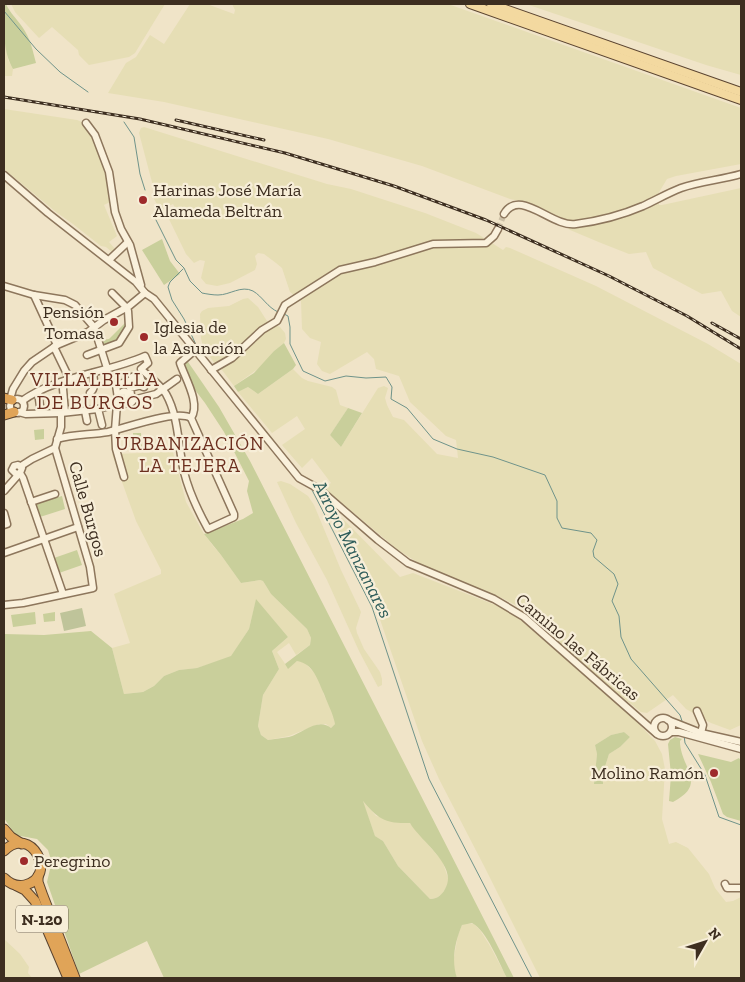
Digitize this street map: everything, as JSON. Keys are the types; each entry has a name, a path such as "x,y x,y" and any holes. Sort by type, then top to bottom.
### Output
{"highway":[{"name":"N-120","path":"4,829 11,837 33,848 38,855 41,866 38,882 75,978"},
{"path":"4,833 6,845 4,851"},
{"path":"4,851 12,845 22,844"},
{"name":"N-120","path":"17,886 29,884 38,876"},
{"name":"N-120","path":"4,878 10,884 25,890 35,901 68,978"}],"main road":[{"path":"470,4 741,100"},
{"path":"491,4 741,92"},
{"path":"706,80 741,86"}],"street":[{"name":"Camino las Fábricas","path":"86,123 95,135 109,172 115,212 128,242 141,286 145,293 154,299 195,350 213,369 295,475 319,489 408,563 494,599 524,617 658,734"},
{"path":"504,214 511,205 520,203 560,223 574,224 622,214 678,189 700,182 741,174"},
{"name":"Camino las Fábricas","path":"4,175 48,213 141,286"},
{"path":"213,369 237,354 262,330 277,321 288,303 343,269 374,262 433,244 486,243 494,236 498,229"},
{"path":"109,260 128,242"},
{"path":"4,285 34,296 70,302 80,310 94,328 108,368"},
{"path":"87,355 114,346 121,341 129,327 126,308 112,293"},
{"path":"30,413 11,396 28,366 56,346 88,332 126,308 145,293"},
{"path":"34,296 56,346 67,381"},
{"path":"134,361 141,372 163,390 170,402 185,477 195,504 208,529 234,517 214,465 192,418 194,415 193,398 180,364 195,350"},
{"path":"10,414 10,408 16,401 67,381 134,361 144,355 148,363 141,372 132,377 133,380 126,382 115,430 116,449 124,477"},
{"path":"123,396 130,388 142,384 144,387 141,372"},
{"path":"90,393 95,384 93,373"},
{"path":"10,414 63,412 98,408 123,396 156,394 177,379"},
{"name":"Calle Burgos","path":"63,594 94,588 90,567 55,448 61,427 67,381"},
{"path":"38,392 41,412"},
{"path":"10,414 22,409 16,401"},
{"path":"98,408 102,425"},
{"path":"85,410 87,421"},
{"path":"57,439 115,430 174,416 184,415 192,418"},
{"path":"4,491 18,472 32,459 55,448"},
{"path":"4,605 23,604 63,594 23,478 18,472"},
{"path":"31,502 55,494"},
{"path":"4,513 7,524 4,525"},
{"path":"4,553 78,527"},
{"path":"697,710 702,723 701,733"},
{"path":"741,742 690,732 671,732 665,736 658,734 654,730 657,721 662,719 668,720 679,724 690,732 741,749"},
{"path":"668,720 672,725 671,732"},
{"name":"Camino las Fábricas","path":"642,721 657,721"},
{"path":"724,884 727,888 741,888"}],"shaded area":[{"path":"11,4 165,4 135,53 129,57 89,65 79,55 78,50 52,27 39,38 15,12"},
{"path":"190,4 207,4 234,14 235,10 232,4 448,4 741,108 741,164 667,179 658,194 659,205 662,205 741,188 741,317 732,311 721,291 702,294 653,268 646,252 629,254 601,243 570,230 561,221 524,202 510,199 422,166 328,139 164,102 108,93 126,63 136,57 150,35 164,44"},
{"path":"526,4 741,4 741,75 706,65"},
{"path":"4,32 8,60 13,69 12,76 4,76"},
{"path":"4,109 77,120 82,122 88,129 98,148 105,169 110,202 104,205 117,236 109,242 115,249 112,252 106,247 101,246 56,212 4,169"},
{"path":"144,127 327,184 351,189 425,213 476,233 503,250 506,247 510,248 596,286 708,344 741,364 741,725 730,730 711,723 686,709 673,695 647,713 641,712 519,607 425,567 398,550 324,488 331,483 312,458 302,468 282,445 305,429 297,416 272,433 238,392 248,387 258,394 293,369 308,381 332,387 336,390 340,405 348,408 330,435 341,447 378,388 384,386 388,388 385,398 393,417 404,420 437,454 458,458 456,440 446,436 410,402 399,376 376,369 374,359 367,352 330,374 322,371 317,364 321,342 310,338 302,329 301,301 290,292 282,268 264,254 258,253 255,256 257,264 255,270 230,283 217,286 206,284 201,278 205,261 200,260 194,263 186,254 167,215 176,210 173,204 160,210 153,197 164,193 162,185 153,186 139,133 141,128"},
{"path":"248,298 258,307 267,321 280,327 285,333 286,339 262,366 234,386 203,347 200,314 208,308 229,306"},
{"path":"173,452 186,502 204,534 241,583 263,581 271,594 307,629 311,638 310,645 296,655 289,643 277,652 288,668 297,661 304,662 318,677 334,715 335,724 331,728 326,724 319,724 289,736 268,740 261,735 258,726 263,695 279,669 272,651 288,637 256,600 249,629 231,657 197,668 179,670 164,676 154,686 143,692 124,694 112,648 130,643 114,594 161,574 161,570 136,521 112,454"},
{"path":"281,481 290,484 308,496 314,505 361,612 356,628 357,633 364,649 380,672 382,685 378,687 359,651 327,580 296,523 277,482"},
{"path":"328,510 343,519 400,577 413,573 503,608 516,616 632,717 655,741 662,754 665,769 662,819 669,844 676,842 688,848 709,874 715,888 726,902 741,897 741,978 540,978 439,779 422,741 375,605","holes":["624,732 630,737 609,754 603,773 603,784 594,784 597,754 595,745 611,735"]},
{"path":"362,800 376,816 410,823 442,860 448,884 442,894 430,899 398,866 383,841 375,836"},
{"path":"466,923 474,924 480,930 507,978 457,978 454,970 454,957 458,935 462,925"},
{"path":"4,939 20,954 29,967 28,973 32,978 4,978"}],"green space":[{"path":"4,4 6,4 25,32 36,63 13,69 9,62 5,46"},
{"path":"162,239 170,261 180,274 164,285 142,250"},
{"path":"126,322 126,327 122,334 116,340 104,346 102,340 109,339"},
{"path":"284,343 296,365 293,369 258,394 248,387 238,392 234,386 254,373"},
{"path":"186,359 219,407 250,461 514,978 507,978 488,940 472,923 462,925 457,938 454,965 457,978 164,978 147,941 79,974 47,882 51,865 48,850 37,839 15,835 4,818 4,634 44,635 91,631 112,648 124,694 143,692 154,686 164,676 179,670 197,668 231,656 249,629 256,599 288,637 272,651 279,669 263,695 258,726 261,735 268,740 289,737 316,725 326,725 331,728 335,724 320,684 311,669 297,661 288,669 285,664 310,645 311,638 307,629 271,594 263,581 241,583 204,534 243,519 253,513 247,491 249,481 224,432 192,386 182,365","holes":["363,801 383,819 395,823 410,823 436,854 443,863 448,880 445,889 439,896 430,899 398,866 383,841 375,836"]},
{"path":"348,408 362,413 341,447 330,435"},
{"path":"44,429 44,439 35,440 34,430"},
{"path":"133,433 141,433 142,449 134,450"},
{"path":"62,496 65,509 40,517 36,504"},
{"path":"77,550 82,565 59,573 54,558"},
{"path":"82,608 86,626 64,631 60,613"},
{"path":"35,612 36,624 13,627 11,615"},
{"path":"55,612 55,621 44,622 43,614"},
{"path":"624,732 630,737 609,754 603,773 603,784 594,784 597,754 595,745 611,735"},
{"path":"675,737 682,739 680,741 681,751 691,781 684,795 673,802 669,801 671,775 668,744"},
{"path":"698,754 731,762 739,758 741,761 741,821 723,814"}],"waterway":[{"path":"4,11 36,49 60,72 88,92"},
{"path":"124,122 134,137 140,174 145,190"},
{"path":"156,220 176,260 184,268 190,281 202,293 218,295 249,289 278,312"},
{"name":"Arroyo Manzanares","path":"183,269 170,282 168,287 172,300 184,319 198,349"},
{"path":"284,314 288,316 290,344 303,371 325,381 346,376 386,377 392,387 391,399 407,408 433,439 457,449 493,457 545,475 557,501 557,518 562,528 591,533 597,540 593,551 594,557 614,574 618,584 612,601 619,616 621,637 631,659 680,715 683,724"},
{"name":"Arroyo Manzanares","path":"253,416 303,477"},
{"name":"Arroyo Manzanares","path":"311,488 372,607 429,779 532,978"},
{"path":"684,735 685,743 705,775 719,817 741,825"}],"tunnel":[{"path":"498,229 504,214"}],"railway":[{"path":"4,97 140,119 285,153 394,186 486,220 609,276 687,316 741,349"},
{"path":"176,120 264,140"},
{"path":"712,323 741,339"}],"place":[{"name":"Harinas José María Alameda Beltrán","path":"143,200"},
{"name":"Pensión Tomasa","path":"114,322"},
{"name":"Iglesia de la Asunción","path":"144,337"},
{"name":"Molino Ramón","path":"714,773"},
{"name":"Peregrino","path":"24,861"}],"district":[{"name":"VILLALBILLA DE BURGOS","path":"95,390"},
{"name":"URBANIZACIÓN LA TEJERA","path":"190,454"}]}
